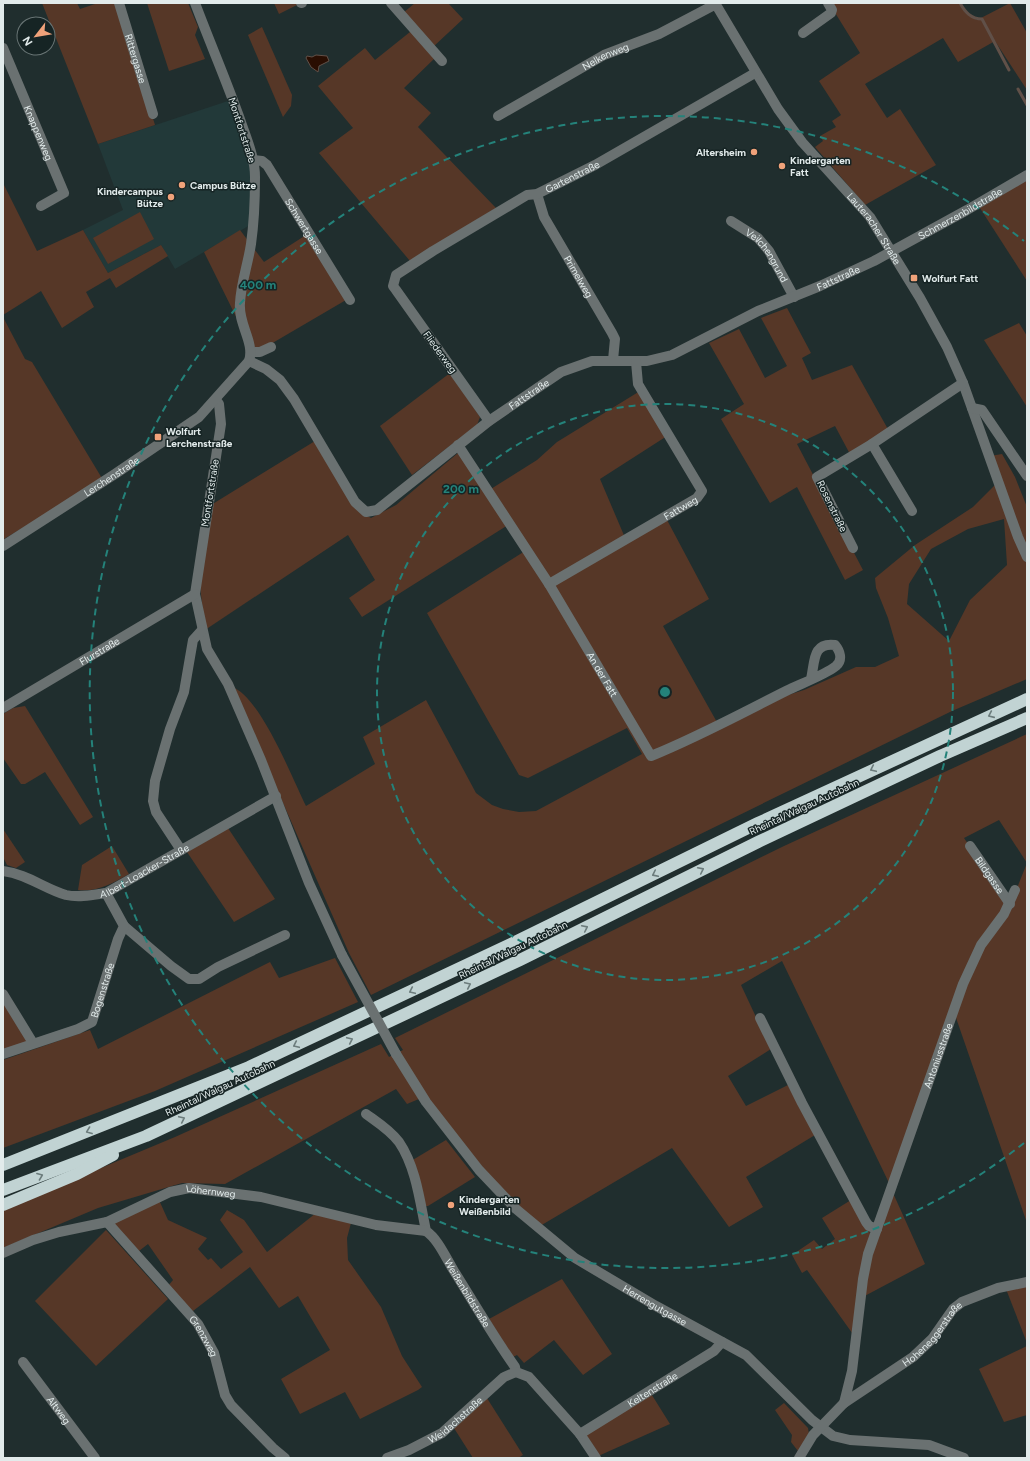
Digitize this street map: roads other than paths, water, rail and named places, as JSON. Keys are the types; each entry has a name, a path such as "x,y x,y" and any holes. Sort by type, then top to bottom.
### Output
{"highway":[{"name":"Rheintal/Walgau Autobahn","path":"3,1165 249,1068 511,944 758,823 1027,699"},
{"name":"Rheintal/Walgau Autobahn","path":"3,1190 146,1136 513,964 765,839 940,756 1027,718"},
{"path":"3,1205 77,1174 146,1136"}],"street":[{"name":"Rittergasse","path":"119,3 153,114"},
{"name":"Montfortstraße","path":"195,3 210,46 233,98 253,160 255,176 253,223 239,316 250,357"},
{"name":"Lauteracher Straße","path":"716,3 755,73 778,109 802,142 870,217 893,251 947,347 963,383 1018,537 1027,557"},
{"name":"Nelkenweg","path":"498,116 604,56 660,34 716,3"},
{"path":"803,33 831,13 832,10 828,3"},
{"path":"393,5 442,61"},
{"name":"Knappenweg","path":"3,48 64,193 41,206"},
{"name":"Gartenstraße","path":"394,282 396,275 527,195 537,194 595,165 755,73"},
{"name":"Schwertgasse","path":"253,160 262,161 266,165 350,300"},
{"name":"Schmerzenbildstraße","path":"893,251 967,210 1027,174"},
{"name":"Primelweg","path":"537,194 544,217 615,339 613,360"},
{"name":"Veilchengrund","path":"731,221 758,238 766,247 794,297"},
{"name":"Fattstraße","path":"250,357 280,380 294,399 355,502 366,512 377,510 489,421 569,368 592,361 613,360 636,362 656,360 672,355 729,325 842,276 893,251"},
{"name":"Fliederweg","path":"394,282 396,290 489,421"},
{"path":"216,400 250,357 271,347"},
{"name":"Fattweg","path":"549,584 698,498 702,492 638,384 636,362"},
{"name":"Rosenstraße","path":"854,548 817,477 872,444 963,383"},
{"name":"Montfortstraße","path":"202,630 201,617 195,594 221,424 219,404 216,400"},
{"name":"Lerchenstraße","path":"3,546 177,433 199,417 216,400"},
{"path":"972,408 982,410 1027,476"},
{"path":"872,444 912,511"},
{"name":"An der Fatt","path":"458,445 549,584 651,756 682,743 811,679"},
{"name":"Flurstraße","path":"3,708 195,594"},
{"path":"202,630 207,648 228,684 276,796"},
{"path":"180,850 156,812 153,801 155,781 170,729 184,692 193,640 202,630"},
{"name":"Albert-Loacker-Straße","path":"3,871 27,877 66,894 85,896 106,893 276,796"},
{"name":"Herrengutgasse","path":"276,796 309,883 342,955 398,1058 426,1102 452,1136 479,1170 516,1209 575,1258 656,1306 722,1342 755,1363 780,1390 820,1427 833,1436 841,1438 929,1445 964,1458"},
{"name":"Bildgasse","path":"970,846 1010,904"},
{"name":"Antoniusstraße","path":"844,1403 856,1348 863,1279 876,1229 963,984 981,945 1004,914 1010,904 1015,890"},
{"path":"106,893 124,926 171,966 189,979 199,979 218,967 285,935"},
{"name":"Bogenstraße","path":"3,1054 78,1029 92,1022 118,939 124,926"},
{"path":"3,994 33,1043"},
{"path":"760,1018 802,1103 866,1222 876,1229"},
{"name":"Weißenbildstraße","path":"366,1114 391,1133 404,1151 409,1160 420,1199 426,1231 431,1234 447,1259 492,1334 515,1367 516,1372"},
{"name":"Löhernweg","path":"3,1253 33,1240 59,1232 107,1222 170,1192 189,1188 260,1197 376,1225 426,1231"},
{"name":"Grenzweg","path":"107,1222 198,1324 206,1336 214,1353 225,1395 231,1405 273,1448 285,1458"},
{"name":"Hoheneggerstraße","path":"844,1403 913,1357 932,1339 953,1309 962,1302 998,1288 1027,1282"},
{"name":"Keltenstraße","path":"580,1434 714,1351 722,1342"},
{"name":"Altweg","path":"23,1362 95,1458"},
{"path":"516,1372 529,1377 580,1434 596,1458"},
{"name":"Weidachstraße","path":"387,1458 409,1450 442,1433 504,1377 516,1372"},
{"path":"799,1458 820,1427 844,1403"}],"waterway":[{"path":"960,3 969,14 975,18 982,19 1009,70"},
{"path":"1018,89 1027,105"}],"place":[{"name":"Altersheim","path":"754,152"},
{"name":"Kindergarten Fatt","path":"782,166"},
{"name":"Campus Bütze","path":"182,185"},
{"name":"Kindercampus Bütze","path":"171,197"},
{"name":"Wolfurt Fatt","path":"914,278"},
{"name":"Wolfurt Lerchenstraße","path":"158,437"},
{"name":"Kindergarten Weißenbild","path":"451,1205"}]}
